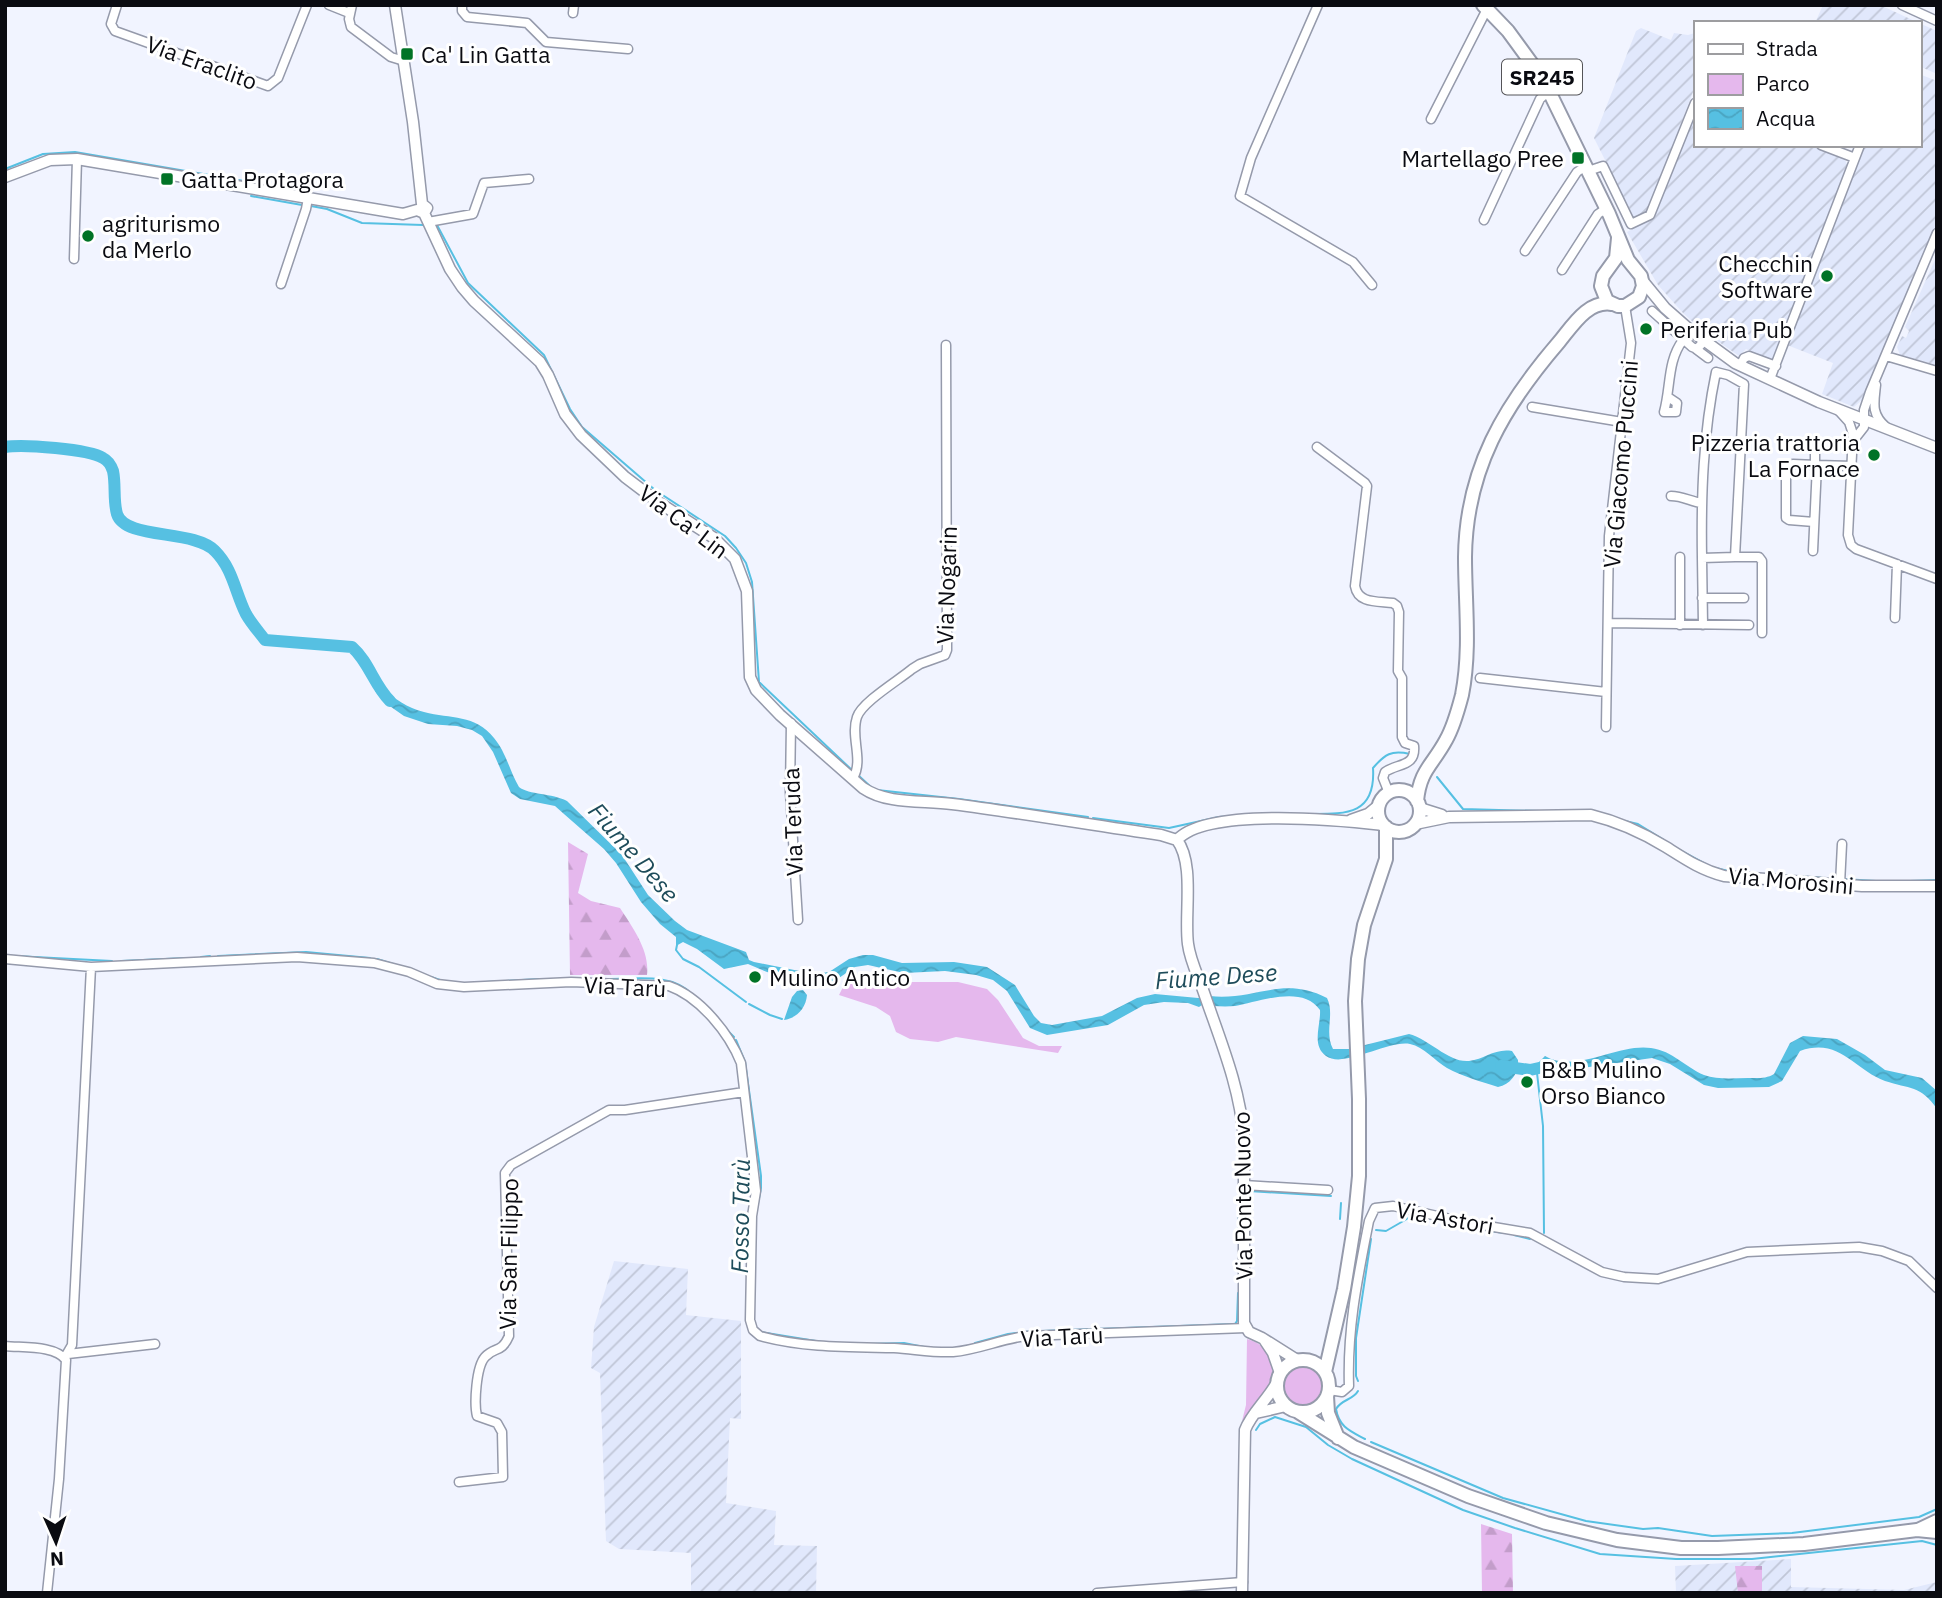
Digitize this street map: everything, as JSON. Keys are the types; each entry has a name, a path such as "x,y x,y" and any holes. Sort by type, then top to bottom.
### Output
{"main road":[{"name":"SR245","path":"1485,7 1517,43 1549,91 1607,208 1633,268"},
{"path":"1386,859 1419,815 1419,785 1424,771 1449,735 1464,684 1467,644 1465,544 1470,505 1480,467 1500,421 1520,389 1581,315 1616,258 1618,238"},
{"path":"1581,315 1598,303 1624,304 1642,292 1642,280 1633,268 1620,265 1605,275"},
{"path":"1605,275 1604,296 1624,304"},
{"path":"1412,827 1400,832 1385,826 1379,818 1379,805 1392,792 1424,771"},
{"path":"1392,792 1408,793 1418,803"},
{"path":"1338,1438 1328,1413 1325,1372 1344,1289 1360,1153 1356,978 1360,942 1386,859 1385,826"},
{"path":"1337,1313 1321,1348 1303,1360 1284,1367 1278,1378 1277,1392 1286,1406 1354,1447 1506,1510 1617,1540 1681,1548 1759,1547 1917,1530 1937,1532"},
{"path":"1303,1360 1316,1363 1325,1372"},
{"path":"1298,1412 1316,1409 1328,1393"},
{"path":"1917,1530 1937,1521"}],"street":[{"name":"Via Eraclito","path":"117,5 111,24 115,31 261,86 268,86 278,78 306,5"},
{"path":"329,5 351,9 349,23 354,30 391,57 404,61"},
{"name":"Via Ca' Lin","path":"395,5 423,212 450,269 474,301 540,362 565,414 581,435 625,477 714,538 735,559 747,591 750,677 756,690 791,723 855,775 870,793 900,800 949,804 1161,835 1177,840"},
{"path":"462,5 463,15 467,17 527,23 546,42 628,49"},
{"path":"1318,5 1256,147 1240,196 1353,262 1373,285"},
{"path":"1902,5 1937,21"},
{"path":"1431,119 1485,7"},
{"path":"1484,220 1540,99 1549,91"},
{"path":"1525,251 1577,172 1587,169 1604,166 1631,224 1650,215 1694,105"},
{"path":"1826,147 1855,158"},
{"path":"1770,379 1859,147"},
{"path":"5,177 50,160 77,159 307,202 403,214 472,214 482,185 489,181 529,179"},
{"path":"74,259 77,159"},
{"path":"281,284 307,202"},
{"path":"1562,270 1598,214 1607,208"},
{"path":"1937,233 1877,375 1869,409 1856,436 1849,539 1856,549 1937,579"},
{"path":"1642,280 1700,345 1708,358"},
{"path":"1624,304 1652,302 1665,308"},
{"name":"Via Giacomo Puccini","path":"1606,727 1609,536 1632,343 1624,304"},
{"path":"1652,311 1683,340 1700,345 1838,410 1937,448"},
{"path":"1668,397 1672,356 1683,340"},
{"name":"Via Nogarin","path":"855,775 856,721 861,710 920,664 945,655 947,650 946,345"},
{"path":"1728,375 1738,363 1749,356 1776,366"},
{"path":"1886,356 1937,372"},
{"path":"1703,625 1701,503 1708,410 1716,369 1744,384 1735,557"},
{"path":"1532,407 1622,422"},
{"path":"1838,410 1854,412 1869,409"},
{"path":"1869,409 1894,432"},
{"path":"1838,410 1849,422 1856,436"},
{"path":"1856,436 1872,430 1894,432"},
{"path":"1317,447 1367,486 1356,593 1363,600 1393,603 1399,612 1398,671 1402,678 1402,737 1405,743 1414,746 1415,754 1407,764 1385,772 1383,778 1392,792"},
{"path":"1813,551 1815,453"},
{"path":"1814,522 1789,520 1784,514 1788,466 1852,466"},
{"path":"1671,496 1682,496 1701,503"},
{"path":"1680,556 1680,625"},
{"path":"1702,558 1759,557 1762,561 1762,634"},
{"path":"1895,618 1897,564"},
{"path":"1702,598 1744,598"},
{"path":"1609,623 1749,625"},
{"path":"1480,678 1606,692"},
{"name":"Via Teruda","path":"791,723 790,792 798,920"},
{"name":"Via Morosini","path":"1418,803 1423,809 1434,814 1449,817 1591,815 1627,828 1705,871 1714,873 1759,880 1893,888 1937,886"},
{"path":"1351,820 1368,814 1379,805"},
{"name":"Via Morosini","path":"1412,827 1449,817"},
{"path":"1177,840 1186,831 1222,822 1272,819 1351,820 1385,826"},
{"name":"Via Ponte Nuovo","path":"1177,840 1184,852 1188,946 1233,1075 1242,1110 1246,1328"},
{"path":"1840,884 1842,844"},
{"name":"Via Tarù","path":"5,959 91,967 297,957 374,963 409,972 437,984 464,987 571,982 669,986 680,990 698,1005 734,1047 741,1063 756,1191 751,1243 750,1320 753,1330 760,1336 825,1347 944,1352 966,1350 1026,1336 1246,1328"},
{"path":"47,1593 59,1479 66,1356 72,1345 91,967"},
{"name":"Via San Filippo","path":"459,1482 503,1477 502,1432 497,1423 477,1416 474,1406 479,1370 485,1357 504,1346 509,1336 505,1173 511,1165 609,1110 625,1110 744,1092"},
{"path":"1244,1185 1328,1191"},
{"name":"Via Astori","path":"1328,1393 1342,1392 1349,1386 1348,1343 1351,1320 1369,1221 1375,1208 1393,1206 1530,1233 1602,1272 1623,1277 1658,1279 1747,1252 1859,1247 1882,1251 1909,1261 1937,1289"},
{"path":"1246,1328 1303,1360"},
{"path":"1097,1593 1242,1587 1245,1430 1268,1399 1278,1378 1273,1353 1262,1338"},
{"path":"5,1346 53,1351 66,1356 155,1344"},
{"path":"1256,1413 1286,1406"}],"shaded area":[{"path":"1823,5 1880,5 1915,21 1816,21"},
{"path":"1921,24 1937,31 1937,74 1921,67"},
{"path":"1641,28 1671,40 1674,33 1694,33 1694,92 1647,213 1634,218 1594,138 1636,31"},
{"path":"1921,75 1937,81 1937,224 1862,400 1854,407 1822,394 1833,363 1787,345 1863,147 1921,147"},
{"path":"1694,112 1694,147 1815,147 1844,158 1848,166 1774,358 1768,360 1746,349 1739,356 1702,330 1658,285 1627,232 1653,218"},
{"path":"1937,255 1937,365 1900,355 1897,347 1902,336 1906,338 1909,331 1905,327"},
{"path":"614,1261 688,1269 686,1315 741,1321 741,1419 730,1418 726,1503 776,1511 774,1545 817,1546 816,1593 691,1593 691,1553 619,1549 606,1541 600,1373 591,1368 594,1327"},
{"path":"1791,1559 1791,1587 1904,1590 1937,1582 1937,1593 1676,1593 1675,1566"}],"green space":[{"path":"568,842 588,854 578,893 591,901 620,908 643,949 647,975 570,975"},
{"path":"863,975 896,982 958,982 987,989 998,1000 1023,1038 1039,1046 1062,1046 1058,1053 956,1037 938,1042 910,1039 896,1032 890,1016 876,1007 839,995 844,985"},
{"path":"1247,1339 1264,1348 1274,1365 1267,1391 1242,1421 1246,1405"},
{"path":"1302,1361 1319,1369 1327,1386 1319,1403 1302,1411 1285,1403 1277,1386 1285,1369"},
{"path":"1481,1524 1512,1534 1513,1593 1482,1593"},
{"path":"1735,1566 1762,1566 1762,1593 1738,1593"}],"water":[{"path":"382,687 412,708 471,721 487,730 502,749 519,787 567,801 622,855 648,895 675,921 687,930 746,952 749,960 754,962 814,974 829,972 849,959 863,955 902,963 954,962 987,967 1015,985 1041,1023 1052,1025 1102,1016 1137,998 1155,994 1209,999 1210,996 1226,997 1296,989 1327,998 1330,1010 1329,1036 1333,1049 1349,1049 1409,1034 1462,1061 1475,1060 1500,1051 1512,1051 1518,1060 1516,1073 1510,1081 1498,1087 1453,1071 1410,1044 1334,1059 1326,1056 1319,1046 1320,1010 1312,1002 1292,996 1235,1006 1199,1007 1188,1003 1164,1002 1144,1005 1108,1025 1047,1035 1030,1028 1007,991 993,980 976,975 945,971 904,973 868,965 855,967 836,980 822,985 808,984 748,964 724,969 683,942 676,946 676,937 660,924 641,902 604,849 555,806 520,799 511,793 493,752 482,736 457,726 428,724 404,716 384,702 375,691"},
{"path":"803,990 807,995 803,1008 797,1015 784,1020 792,997 797,991"},
{"path":"1803,1036 1837,1039 1885,1070 1922,1078 1937,1091 1937,1109 1920,1092 1874,1076 1836,1051 1826,1048 1800,1051 1782,1081 1769,1087 1718,1088 1704,1085 1670,1064 1652,1058 1580,1070 1534,1073 1535,1066 1545,1056 1570,1062 1625,1050 1651,1048 1666,1052 1709,1077 1765,1077 1774,1074 1790,1043"}],"waterway":[{"path":"5,169 43,154 75,152 244,181"},
{"path":"251,196 302,205"},
{"path":"311,206 327,209 362,223 423,225"},
{"path":"437,225 468,283 544,355 570,409 582,427 655,490 725,536 736,548 746,563 752,582 759,682 854,772"},
{"name":"Fiume Dese","path":"5,447 71,450 105,459 113,471 116,509 123,522 133,528 205,544 215,551 226,565 246,614 265,640 352,647 390,701"},
{"path":"1308,814 1334,814 1356,809 1364,804 1369,795 1373,784 1373,768 1377,763 1393,753 1410,754"},
{"path":"858,775 872,788"},
{"path":"1437,777 1463,809 1540,811"},
{"path":"877,790 1088,817"},
{"path":"1093,818 1169,828 1219,817 1267,814"},
{"path":"1625,821 1638,824 1664,840"},
{"path":"1674,847 1711,867 1733,872"},
{"path":"1781,875 1838,879"},
{"path":"1843,879 1876,881"},
{"path":"1910,881 1937,880"},
{"path":"677,945 676,950 683,959 699,967 746,1002"},
{"name":"Fosso Tarù","path":"218,956 306,952 370,958"},
{"name":"Fosso Tarù","path":"15,956 112,961"},
{"name":"Fosso Tarù","path":"201,957 210,956"},
{"name":"Fosso Tarù","path":"121,961 187,958"},
{"name":"Fosso Tarù","path":"377,959 406,968"},
{"name":"Fosso Tarù","path":"431,977 443,981"},
{"name":"Fosso Tarù","path":"486,982 540,979"},
{"name":"Fosso Tarù","path":"611,979 664,980 684,987 692,994"},
{"path":"749,1004 782,1019"},
{"name":"Fosso Tarù","path":"725,1028 734,1037"},
{"name":"Fosso Tarù","path":"736,1040 745,1062 761,1176 756,1213"},
{"name":"Fiume Dese","path":"1501,1066 1530,1070 1548,1066"},
{"name":"Fosso Tarù","path":"1537,1073 1543,1126 1544,1233"},
{"name":"Fosso Tarù","path":"1238,1231 1240,1191"},
{"name":"Fosso Tarù","path":"1249,1191 1331,1196"},
{"path":"1340,1219 1341,1203"},
{"name":"Fosso Tarù","path":"1399,1212 1457,1224"},
{"path":"1376,1230 1386,1231 1412,1216"},
{"name":"Fosso Tarù","path":"1491,1231 1504,1233"},
{"name":"Fosso Tarù","path":"1514,1235 1530,1239"},
{"path":"1358,1381 1356,1338 1371,1239"},
{"name":"Fosso Tarù","path":"1042,1331 1235,1324 1238,1293"},
{"name":"Fosso Tarù","path":"975,1343 1008,1334 1034,1331"},
{"name":"Fosso Tarù","path":"761,1332 822,1342"},
{"name":"Fosso Tarù","path":"867,1344 904,1343 924,1347"},
{"path":"1358,1391 1336,1409 1343,1424 1365,1439"},
{"path":"1256,1430 1260,1424 1275,1417 1306,1427 1328,1445 1352,1459 1463,1510 1600,1554 1676,1559 1752,1559 1922,1541 1937,1545"},
{"path":"1371,1442 1503,1498 1586,1521 1643,1529 1658,1528 1712,1536 1792,1533 1919,1517 1937,1509"}],"place":[{"name":"Ca' Lin Gatta","path":"407,54"},
{"name":"Martellago Pree","path":"1578,158"},
{"name":"Gatta Protagora","path":"167,179"},
{"name":"agriturismo da Merlo","path":"88,236"},
{"name":"Checchin Software","path":"1827,276"},
{"name":"Periferia Pub","path":"1646,329"},
{"name":"Pizzeria trattoria La Fornace","path":"1874,455"},
{"name":"Mulino Antico","path":"755,977"},
{"name":"B&B Mulino Orso Bianco","path":"1527,1082"}]}
